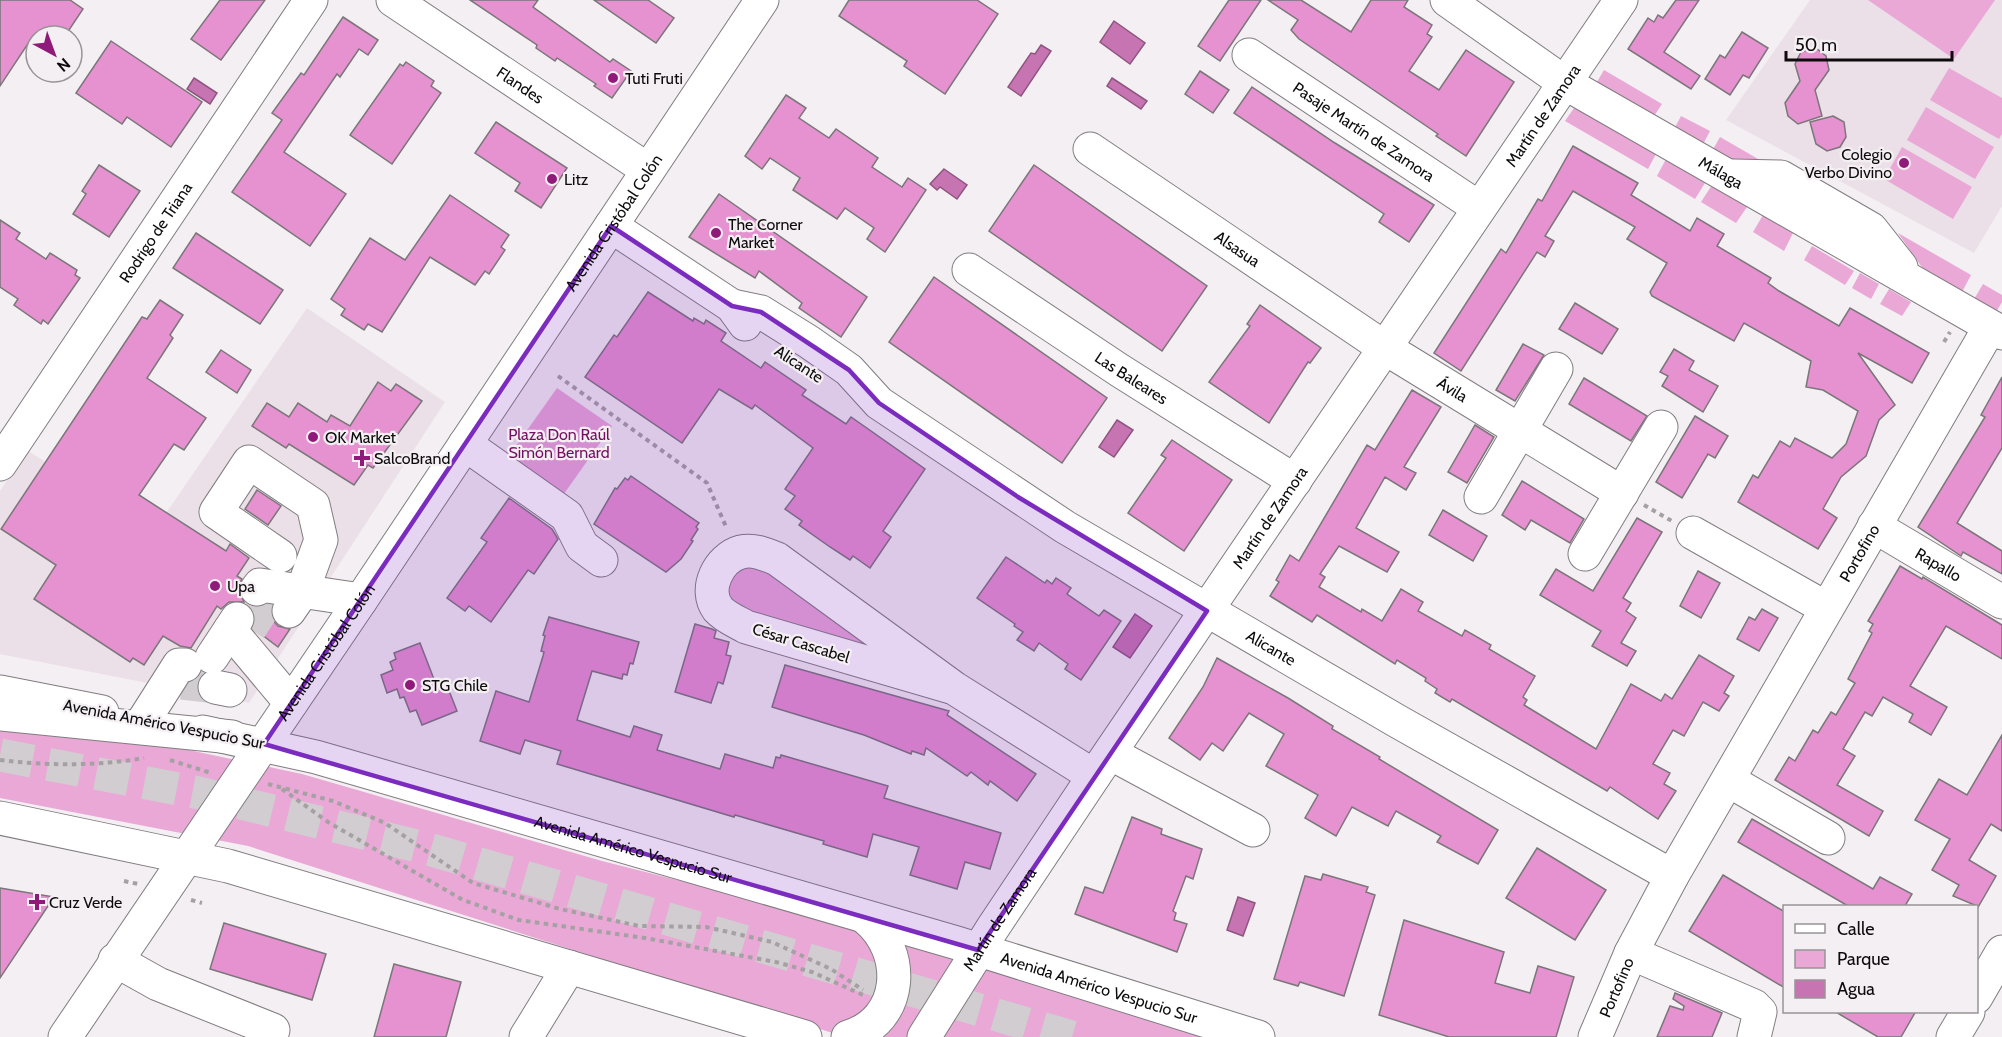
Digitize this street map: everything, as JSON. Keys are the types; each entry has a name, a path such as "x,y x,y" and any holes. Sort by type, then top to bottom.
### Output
{"main road":[{"name":"Rodrigo de Triana","path":"0,464 311,0"},
{"name":"Flandes","path":"393,0 648,170"},
{"name":"Avenida Cristóbal Colón","path":"64,1037 189,856 762,0"},
{"name":"Málaga","path":"1447,0 1565,83 1996,330"},
{"name":"Martín de Zamora","path":"924,1037 978,950 1102,764 1621,0"},
{"name":"Pasaje Martín de Zamora","path":"1249,55 1479,208"},
{"name":"Alsasua","path":"1090,149 1385,348"},
{"name":"Alicante","path":"611,226 732,306 751,332 838,389 879,403 1027,503 1207,611 1672,876"},
{"name":"Las Baleares","path":"969,270 1119,370 1295,481"},
{"name":"Portofino","path":"1595,1037 1631,953 1672,876 1874,526 1996,330"},
{"name":"Ávila","path":"1385,348 1622,493"},
{"path":"1481,497 1556,369"},
{"path":"1585,554 1661,427"},
{"path":"465,444 567,516 582,546 602,560"},
{"path":"279,589 321,540 313,505 249,462 216,512 279,589 361,600"},
{"name":"Rapallo","path":"1874,526 2002,602"},
{"path":"1693,533 1827,608"},
{"name":"César Cascabel","path":"954,688 780,639 746,627 726,615 713,599 713,583 718,568 739,552 762,553 791,567 954,688 1102,764 1253,830"},
{"path":"144,720 224,658 291,703"},
{"name":"Avenida Américo Vespucio Sur","path":"0,692 264,744 978,950 1258,1037"},
{"path":"0,714 232,737"},
{"path":"1728,780 1828,838"},
{"path":"0,818 189,856 805,1037"},
{"path":"848,1037 868,1027 885,1007 892,991 893,961 881,934 866,918"},
{"path":"1978,995 2002,952"},
{"path":"1631,953 1754,1006 1760,1012 1760,1020 1754,1037"},
{"path":"112,965 170,1003 258,1034"},
{"path":"526,1037 569,967"},
{"path":"1953,1037 1967,1013"}],"path":[{"path":"558,376 707,483 739,552"},
{"path":"1622,493 1693,533"},
{"path":"0,760 35,765 92,763 146,757"},
{"path":"169,760 206,773"},
{"path":"279,788 333,801 385,823 473,883 560,909 639,926 706,927 771,942 831,969 885,1007 812,972 776,962 645,938 519,920 492,911 463,900 328,822 279,788"}],"highlighted area":[{"path":"611,226 732,306 761,312 849,370 879,403 1018,497 1207,611 978,950 264,744"}],"shaded area":[{"name":"Colegio Verbo Divino","path":"1810,0 2002,0 2002,206 1974,253 1726,120"},
{"path":"307,308 445,402 249,703 0,654 0,491 27,450 153,532"}],"green space":[{"path":"1868,0 1995,0 1954,59"},
{"path":"1949,68 2002,98 2002,134 1999,139 1930,100"},
{"path":"1604,70 1662,104 1652,119 1597,82"},
{"path":"1926,107 1994,147 1975,179 1907,140"},
{"path":"1574,108 1582,108 1657,152 1648,169 1565,121"},
{"path":"1681,116 1710,131 1701,148 1672,133"},
{"path":"1720,137 1772,167 1727,163 1711,153"},
{"path":"1902,147 1972,187 1953,219 1884,179"},
{"path":"1666,159 1705,183 1695,199 1657,176"},
{"path":"1712,185 1747,207 1736,223 1701,202"},
{"path":"1763,215 1793,233 1784,251 1753,232"},
{"path":"1898,233 1971,275 1962,292 1926,273"},
{"path":"1812,246 1854,271 1845,285 1804,260"},
{"path":"1860,273 1879,284 1871,299 1852,288"},
{"path":"1983,284 2002,295 2002,302 1995,314 1973,301"},
{"path":"1889,289 1911,302 1902,316 1880,304"},
{"name":"Plaza Don Raúl Simón Bernard","path":"557,388 612,426 561,498 506,460"},
{"path":"751,563 773,569 905,662 752,620 725,598 729,580 735,572"},
{"path":"0,710 302,774 602,861 792,909 956,957 909,1037 845,1037 248,846 0,798"},
{"path":"982,967 1210,1037 943,1037"}],"water":[{"path":"1114,21 1145,43 1130,64 1100,42"},
{"path":"1041,45 1051,51 1021,96 1008,87 1031,53 1035,54"},
{"path":"194,78 217,93 210,104 187,89"},
{"path":"1112,78 1147,101 1141,109 1107,86"},
{"path":"944,169 967,185 957,199 940,187 937,190 930,184"},
{"path":"1117,420 1133,430 1114,457 1099,447"},
{"path":"1135,614 1152,626 1130,658 1113,647"},
{"path":"1238,897 1255,903 1243,936 1227,930"}],"building":[{"path":"0,0 70,0 83,9 73,24 24,24 24,50 0,86"},
{"path":"220,0 265,0 221,60 191,39"},
{"path":"470,0 538,0 533,7 610,62 613,59 631,71 612,98 594,86 596,84 557,58 555,61 536,48 537,45"},
{"path":"594,0 648,0 674,18 656,43"},
{"path":"849,0 977,0 998,14 945,94 904,66 907,61 839,16"},
{"path":"1229,0 1261,0 1220,61 1198,46"},
{"path":"1268,0 1301,0 1351,32 1371,0 1408,0 1404,7 1432,25 1427,34 1432,37 1409,71 1439,90 1466,50 1514,82 1466,156 1436,136 1438,134 1299,39 1291,30 1298,20"},
{"path":"1676,0 1699,0 1664,52 1700,76 1691,89 1628,49 1648,18 1654,22 1658,15 1663,18"},
{"path":"343,17 378,40 368,55 359,49 340,77 337,74 284,152 346,194 310,246 232,192 282,120 272,113 301,73 304,75"},
{"path":"1742,32 1768,48 1749,78 1743,75 1730,95 1705,79 1720,55 1725,58"},
{"path":"111,41 202,102 171,147 127,117 122,124 76,93"},
{"path":"1816,48 1826,56 1829,70 1815,90 1822,116 1798,124 1788,116 1785,103 1800,81 1795,64 1801,52"},
{"path":"406,62 434,81 431,86 441,93 392,164 350,135 400,64 403,66"},
{"path":"1200,71 1229,90 1213,113 1185,94"},
{"path":"1252,87 1335,143 1434,205 1409,242 1379,222 1384,214 1234,113"},
{"path":"786,95 806,108 799,118 829,138 836,129 878,158 872,167 902,187 908,178 926,190 885,252 867,239 874,228 845,208 837,219 793,190 800,178 770,158 762,169 745,156"},
{"path":"1833,116 1844,122 1846,137 1840,147 1827,151 1816,144 1810,122"},
{"path":"496,122 567,168 541,208 515,191 520,183 475,153"},
{"path":"1573,146 1638,183 1631,195 1690,231 1697,218 1724,234 1717,246 1771,278 1768,283 1779,291 1839,326 1850,308 1929,353 1912,383 1858,353 1895,405 1879,420 1866,456 1841,477 1823,509 1837,518 1818,549 1738,502 1753,475 1758,478 1780,441 1790,447 1795,438 1832,458 1846,444 1858,411 1823,390 1806,387 1811,361 1744,323 1734,341 1652,296 1650,292 1667,263 1627,239 1635,227 1573,191 1545,236 1554,241 1545,257 1537,252 1461,371 1434,353 1501,249 1506,253 1538,199 1542,201"},
{"path":"99,165 140,191 109,237 73,214 86,194 82,191"},
{"path":"1034,165 1207,286 1162,351 989,231"},
{"path":"719,194 867,297 841,337 799,308 802,303 759,271 755,278 689,237"},
{"path":"450,195 509,235 501,247 505,250 489,274 485,271 475,285 430,257 382,332 368,324 364,330 341,315 345,309 331,299 370,238 405,260"},
{"path":"0,220 20,233 16,239 46,259 50,253 77,270 75,275 80,278 48,324 43,320 41,324 14,305 18,299 0,287"},
{"path":"196,233 283,290 260,324 173,268"},
{"path":"934,277 1107,398 1062,463 889,342"},
{"path":"648,292 693,321 694,318 704,324 706,320 726,333 721,341 761,368 765,362 806,390 802,395 846,424 851,417 925,469 883,531 891,537 870,568 853,556 850,560 830,547 799,525 802,521 785,509 795,496 785,489 813,448 755,405 752,409 719,389 682,443 585,377 614,335 617,337"},
{"path":"160,300 183,315 170,335 173,338 147,378 206,418 184,450 174,444 139,495 226,551 230,544 249,558 237,576 242,579 238,587 244,602 229,602 221,609 217,606 191,648 180,646 163,636 144,665 133,658 130,662 34,599 56,565 1,529 142,317 147,319"},
{"path":"1575,303 1618,329 1602,354 1559,329"},
{"path":"1260,305 1321,348 1310,363 1308,362 1269,423 1209,382 1250,326 1247,324"},
{"path":"1523,344 1544,355 1515,401 1496,390"},
{"path":"1674,349 1694,361 1689,370 1718,386 1703,412 1662,386 1668,376 1660,372"},
{"path":"221,350 251,370 237,393 206,372"},
{"path":"2002,377 2002,448 1957,523 2002,551 2002,574 1963,552 1961,556 1918,527 1985,417 1981,415"},
{"path":"1584,378 1647,416 1631,441 1569,404"},
{"path":"378,382 391,391 396,384 422,401 373,468 368,465 354,485 289,444 286,448 252,426 267,403 289,417 298,403 327,422 331,415 350,426"},
{"path":"1412,390 1441,407 1404,467 1416,473 1406,490 1385,477 1356,528 1399,552 1387,572 1339,546 1320,574 1325,577 1319,587 1361,612 1362,609 1382,621 1401,589 1423,602 1418,611 1462,636 1465,630 1491,645 1489,649 1535,676 1523,697 1527,700 1524,705 1596,749 1631,684 1661,701 1665,694 1672,699 1699,655 1734,676 1724,693 1729,696 1719,711 1703,702 1684,736 1673,730 1653,764 1670,773 1664,784 1676,791 1658,819 1610,787 1607,791 1452,699 1450,702 1435,693 1437,689 1425,681 1426,678 1397,660 1395,664 1317,615 1312,622 1270,596 1279,582 1276,580 1290,555 1299,561 1367,445 1375,450"},
{"path":"1695,416 1728,436 1715,458 1708,454 1682,498 1656,482"},
{"path":"1475,425 1494,437 1467,483 1448,472"},
{"path":"1172,440 1232,480 1184,551 1128,513 1166,458 1161,455"},
{"path":"631,476 699,523 691,540 693,541 681,559 666,572 594,524 615,488 617,489 625,478 628,480"},
{"path":"1522,481 1584,519 1570,543 1531,520 1525,530 1502,515"},
{"path":"257,490 281,506 268,525 245,509"},
{"path":"509,498 552,529 558,539 534,574 528,570 491,622 469,606 465,611 447,598 487,542 481,538"},
{"path":"1443,510 1487,536 1473,561 1429,535"},
{"path":"1637,518 1662,532 1623,598 1631,603 1626,611 1636,618 1621,643 1636,651 1627,666 1592,646 1601,631 1540,595 1556,569 1593,591"},
{"path":"1006,557 1045,583 1047,580 1052,584 1056,578 1071,588 1067,594 1099,616 1104,610 1121,621 1081,680 1065,669 1068,664 1039,643 1034,651 1017,640 1023,632 977,598"},
{"path":"1900,566 1922,579 1923,577 2002,625 2002,659 1946,626 1910,686 1947,707 1931,735 1909,722 1913,714 1883,697 1872,716 1865,712 1843,749 1855,756 1837,785 1883,811 1869,836 1775,780 1789,757 1795,761 1813,730 1818,733 1831,712 1836,715 1855,683 1848,679 1872,633 1869,631 1873,624 1868,621"},
{"path":"1698,571 1720,583 1701,618 1680,606"},
{"path":"249,606 255,608 272,606 272,619 278,626 290,629 278,647 253,628 256,620"},
{"path":"1762,609 1778,618 1759,651 1737,639 1749,617 1755,620"},
{"path":"549,617 639,642 633,664 630,663 627,675 623,674 622,679 592,671 577,720 630,737 634,726 662,735 657,750 720,769 725,754 773,768 776,757 780,758 781,755 888,786 884,798 1001,833 990,869 965,862 957,889 910,875 919,847 873,834 867,857 823,844 824,841 735,815 734,817 557,764 561,751 525,740 520,754 480,741 496,691 529,702 544,652 541,651 545,636 543,635"},
{"path":"695,624 716,631 714,638 729,642 726,655 731,656 723,684 718,682 711,703 675,692"},
{"name":"STG Chile","path":"420,643 437,687 446,683 457,711 422,725 416,710 410,712 404,697 400,698 397,689 387,693 381,675 393,670 390,662 396,659 394,653"},
{"path":"1217,658 1288,698 1333,726 1332,729 1380,757 1379,759 1498,830 1478,864 1437,842 1441,836 1396,811 1388,826 1352,807 1336,836 1305,818 1318,795 1266,766 1284,734 1249,713 1223,751 1212,743 1200,760 1169,738 1203,687"},
{"path":"785,665 949,711 947,715 1036,774 1017,801 990,781 988,785 971,772 967,776 926,748 924,755 912,751 911,754 864,735 772,707"},
{"path":"2002,735 2002,831 1991,824 1969,860 1996,876 1978,907 1978,905 1953,896 1959,885 1932,870 1950,839 1915,820 1939,779 1967,795"},
{"path":"1132,817 1162,829 1161,834 1202,849 1193,879 1186,876 1173,911 1176,913 1174,920 1187,924 1177,952 1075,914 1085,887 1103,893"},
{"path":"1752,819 1873,889 1880,877 1912,894 1906,905 1846,905 1738,842"},
{"path":"1537,848 1606,890 1575,940 1506,898"},
{"path":"1323,874 1368,887 1366,892 1375,895 1344,996 1300,982 1298,986 1274,979 1305,876 1321,880"},
{"path":"1723,875 1783,911 1783,987 1689,931"},
{"path":"0,888 54,897 0,978"},
{"path":"1404,920 1504,952 1495,983 1530,993 1538,966 1574,977 1556,1037 1449,1037 1379,1015"},
{"path":"224,923 326,954 312,1000 210,969"},
{"path":"394,964 461,982 446,1037 374,1037"},
{"path":"1675,993 1722,1013 1712,1037 1657,1037 1670,1006 1683,1010 1684,1006 1673,999"},
{"path":"1837,1013 1915,1013 1901,1037 1878,1037"}],"tunnel":[{"path":"250,629 270,598"},
{"path":"182,683 215,687"},
{"path":"0,755 199,793 425,848 1072,1037"}],"place":[{"name":"Tuti Fruti","path":"613,78"},
{"name":"Colegio Verbo Divino","path":"1904,163"},
{"name":"Litz","path":"552,179"},
{"name":"The Corner Market","path":"716,233"},
{"name":"OK Market","path":"313,437"},
{"name":"SalcoBrand","path":"362,458"},
{"name":"Upa","path":"215,586"},
{"name":"STG Chile","path":"410,685"},
{"name":"Cruz Verde","path":"37,902"}]}
